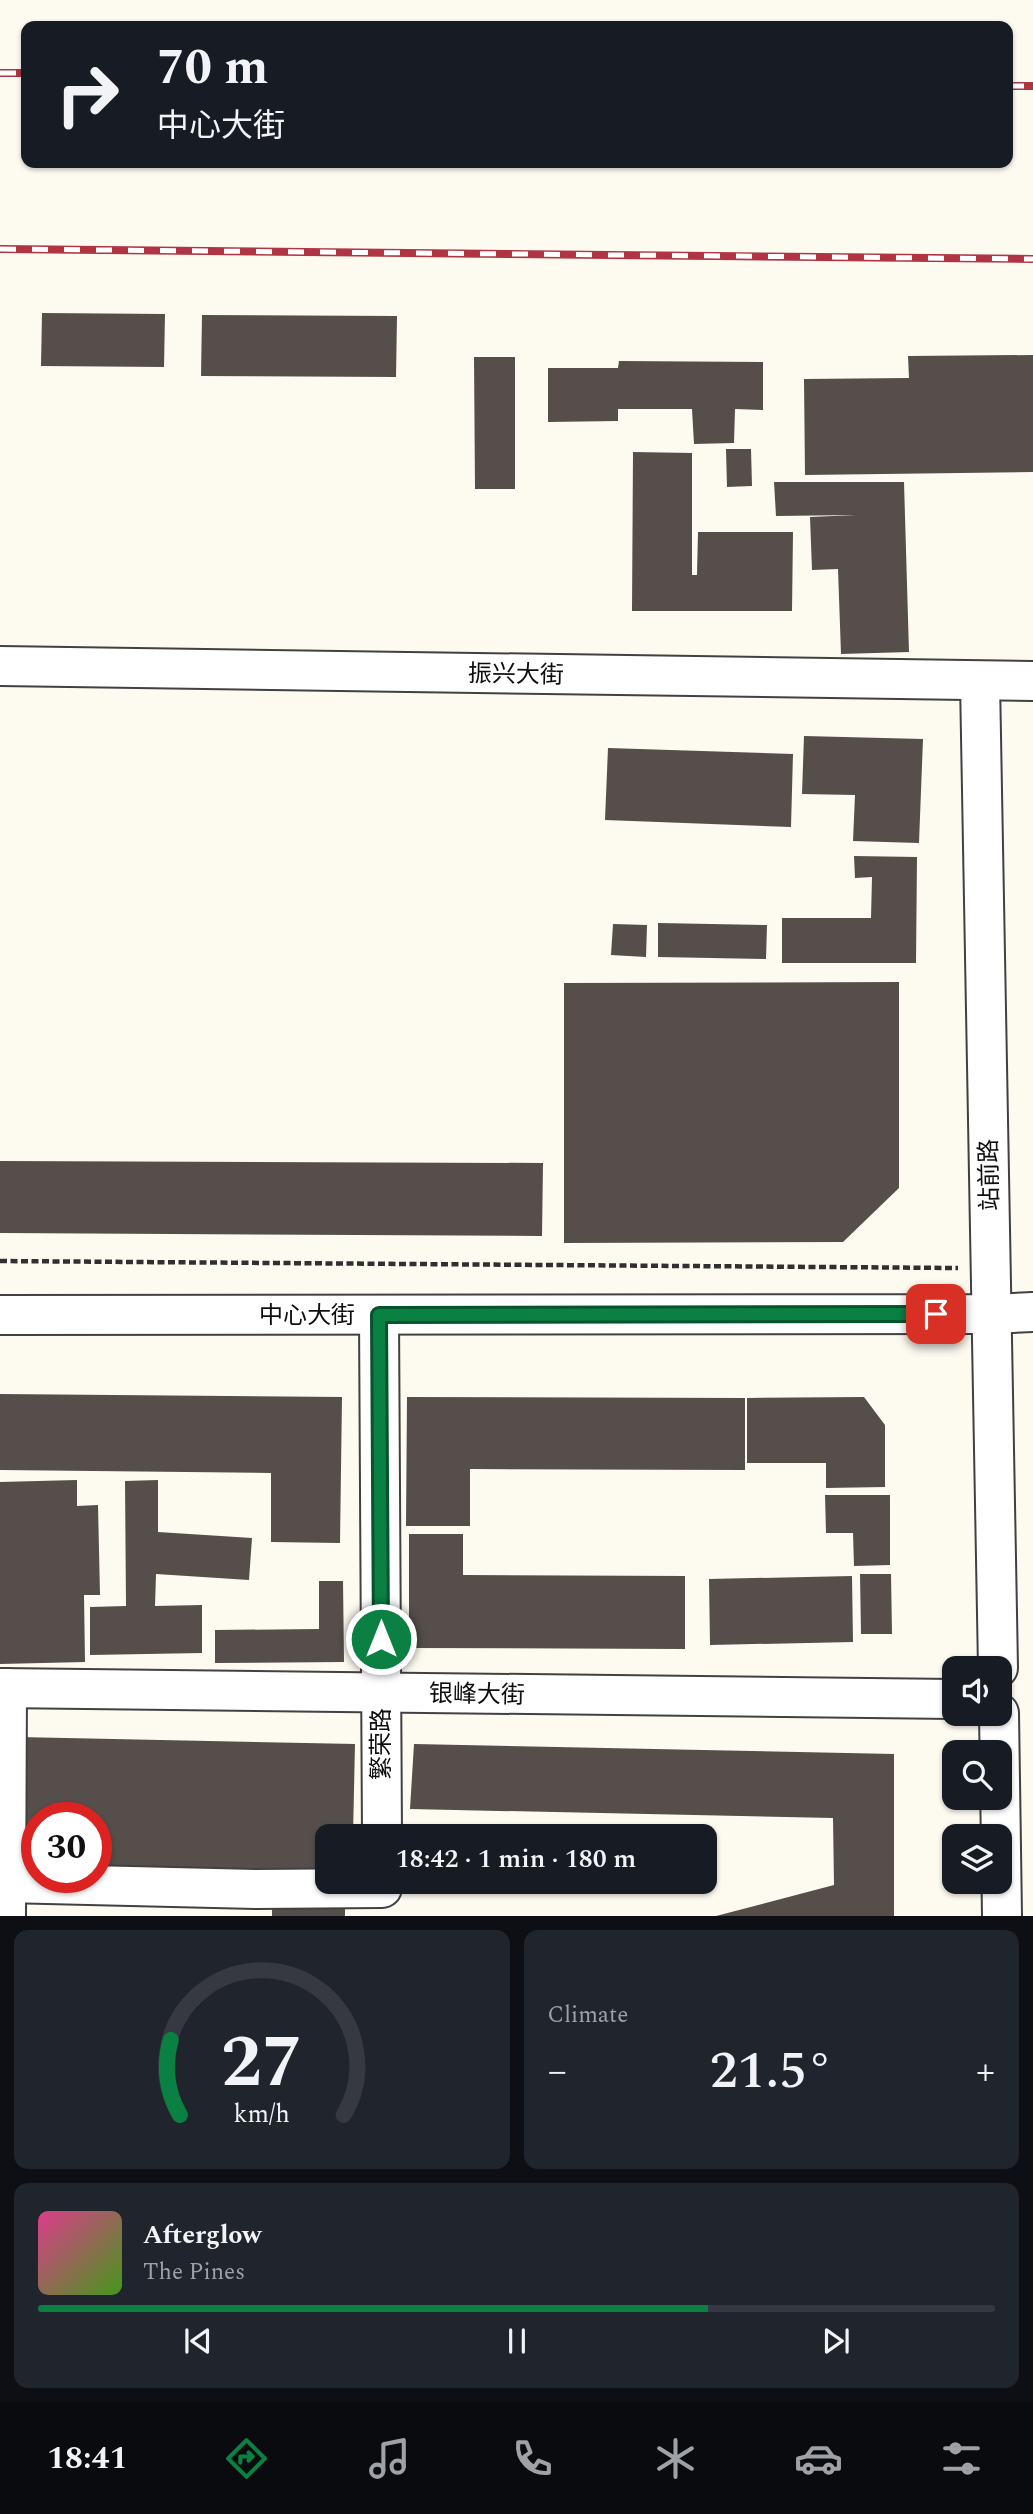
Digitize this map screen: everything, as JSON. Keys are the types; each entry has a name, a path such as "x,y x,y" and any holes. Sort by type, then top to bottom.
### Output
{"street":[{"name":"振兴大街","path":"0,666 1033,681"},
{"name":"站前路","path":"980,681 998,1656"},
{"name":"中心大街","path":"0,1315 1033,1312"},
{"name":"繁荣路","path":"379,1315 382,1824"},
{"name":"银峰大街","path":"3,1688 942,1699"},
{"path":"3,1688 6,1900 256,1902 382,1895"},
{"path":"999,1726 1002,1916"}],"path":[{"path":"0,1261 990,1269"}],"building":[{"path":"42,313 165,314 164,367 41,366"},
{"path":"202,315 397,316 396,377 201,376"},
{"path":"1033,355 1033,472 805,475 804,379 909,378 908,356"},
{"path":"474,357 515,357 515,489 475,489"},
{"path":"619,361 763,362 763,410 735,409 734,443 694,444 692,409 618,409 618,421 548,422 548,368 618,368"},
{"path":"726,449 751,449 752,486 727,487"},
{"path":"633,452 692,453 692,575 697,575 698,532 793,532 792,611 632,611"},
{"path":"774,482 904,482 909,652 841,654 838,569 812,570 810,517 856,515 776,516"},
{"path":"804,736 923,739 919,843 853,841 855,795 802,794"},
{"path":"608,748 793,754 791,827 605,820"},
{"path":"854,856 917,857 916,963 782,963 782,918 871,918 872,877 855,878"},
{"path":"658,923 767,925 766,959 658,957"},
{"path":"613,924 647,925 646,957 611,955"},
{"path":"899,982 899,1188 843,1242 564,1243 564,983"},
{"path":"0,1161 543,1163 542,1236 0,1233"},
{"path":"0,1394 342,1397 340,1543 271,1542 271,1473 0,1470"},
{"path":"407,1397 745,1398 745,1470 470,1469 470,1526 406,1526"},
{"path":"864,1397 885,1425 885,1487 826,1488 826,1463 747,1463 747,1398"},
{"path":"77,1480 77,1506 98,1505 100,1595 84,1595 85,1662 0,1664 0,1482"},
{"path":"158,1480 158,1532 252,1538 249,1580 156,1574 155,1606 202,1605 202,1653 90,1655 90,1607 126,1606 125,1481"},
{"path":"825,1495 890,1495 890,1565 854,1566 853,1533 826,1533"},
{"path":"409,1534 463,1534 463,1575 685,1576 685,1649 409,1648"},
{"path":"860,1574 891,1574 892,1634 861,1634"},
{"path":"852,1576 853,1642 710,1645 709,1579"},
{"path":"319,1581 343,1581 344,1662 215,1663 215,1630 319,1629"},
{"path":"18,1737 355,1744 353,1824 315,1824 315,1871 112,1867 112,1802 21,1802 21,1866 16,1866"},
{"path":"414,1744 894,1754 894,1916 716,1916 834,1885 833,1818 410,1809"},
{"path":"345,1894 345,1916 272,1916 272,1895"}],"railway":[{"path":"0,73 21,73"},
{"path":"1013,86 1033,86"},
{"path":"0,249 1033,259"}],"route":[{"path":"381,1639 379,1315 936,1314"}]}
